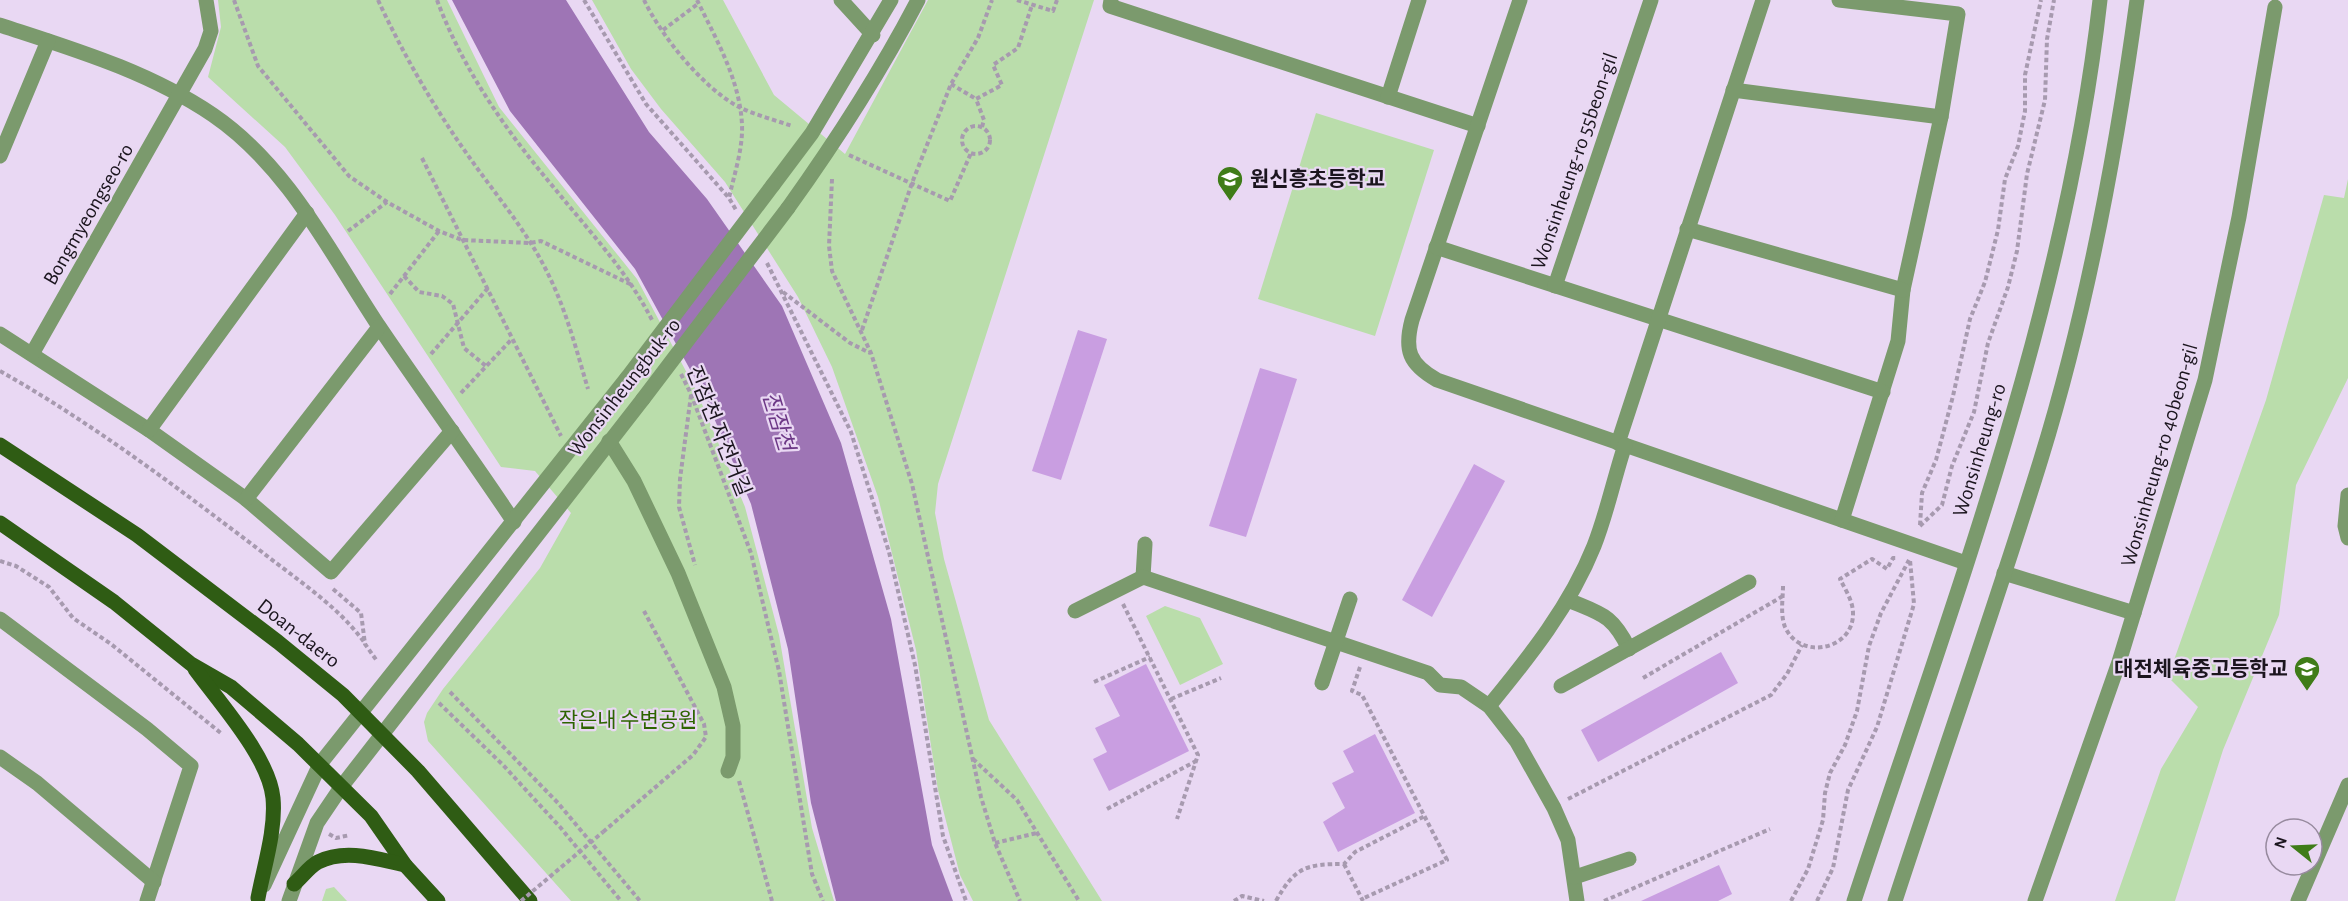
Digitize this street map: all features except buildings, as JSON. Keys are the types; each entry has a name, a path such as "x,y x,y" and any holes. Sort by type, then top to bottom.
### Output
{"main road":[{"name":"Doan-daero","path":"0,445 137,535 278,642 360,711 383,733 530,901"},
{"path":"0,523 114,602 191,664 231,687 342,786 371,816 405,865 438,901"},
{"path":"191,664 254,748 273,797 272,825 258,899"},
{"path":"294,884 317,862 337,856 367,857 405,865"}],"street":[{"name":"Bongmyeongseo-ro","path":"32,354 205,49 211,31 206,0"},
{"path":"842,0 873,34"},
{"name":"Wonsinheungbuk-ro","path":"258,899 320,764 627,378 812,133 873,34 891,0"},
{"name":"Wonsinheungbuk-ro","path":"289,901 317,823 342,786 643,399 788,208 837,137 894,46 918,0"},
{"path":"1388,97 1419,0"},
{"path":"1520,0 1436,247 1407,341 1412,359 1422,372 1437,380 1966,563"},
{"name":"Wonsinheung-ro 55beon-gil","path":"1436,247 1555,286 1651,0"},
{"path":"1489,706 1529,657 1568,600 1594,546 1658,319 1763,0"},
{"path":"1839,0 1958,14 1941,117 1903,290 1898,340 1842,520"},
{"name":"Wonsinheung-ro","path":"1854,901 1966,563 2031,351 2079,147 2100,0"},
{"path":"1895,901 2041,458 2072,344 2110,173 2137,0"},
{"path":"1110,3 1478,126"},
{"name":"Wonsinheung-ro 40beon-gil","path":"2035,901 2134,613 2205,380 2239,217 2275,7"},
{"path":"0,26 120,66 180,95 214,116 253,149 285,184 307,213 380,327 514,522"},
{"path":"0,156 48,41"},
{"path":"1733,90 1941,117"},
{"path":"149,430 307,213"},
{"path":"1687,230 1903,290"},
{"path":"1555,286 1883,392"},
{"path":"246,499 380,327"},
{"path":"0,334 149,430 246,499 331,579 452,430"},
{"path":"609,441 634,481 678,573 724,687 733,726 730,764"},
{"path":"2348,495 2345,526 2348,538"},
{"path":"1143,577 1145,544"},
{"path":"2004,573 2134,613"},
{"path":"1075,611 1143,577 1428,673 1440,685 1461,687 1489,706 1517,742 1554,808 1568,840 1577,901"},
{"path":"1561,687 1749,582"},
{"path":"1322,683 1350,598"},
{"path":"1568,600 1608,617 1620,631 1629,649"},
{"path":"0,619 130,715 190,766 147,901"},
{"path":"0,757 37,783 153,882"},
{"path":"2298,901 2348,784"},
{"path":"1575,877 1629,859"}],"path":[{"path":"234,0 258,66 349,176 387,202 439,231 462,240 530,243 541,241 636,287"},
{"path":"378,0 393,34 432,100 530,243 550,278 588,389"},
{"path":"437,0 486,99 547,179 636,287 656,326"},
{"path":"584,0 646,104 729,198 741,219"},
{"path":"644,0 686,61 713,89 739,107 792,126"},
{"path":"862,331 912,183 951,84 978,38 992,0"},
{"path":"1017,0 1053,11 1057,0"},
{"path":"2041,0 2025,75 2025,111 2018,146 2005,179 1994,247 1985,282 1970,319 1936,460 1922,493 1920,526 1942,505 1952,466 1974,412 1988,343 2008,287 2017,251 2027,174 2045,100 2047,39 2054,0"},
{"path":"663,30 698,2 728,63 742,127 729,198"},
{"path":"976,99 1002,85 993,65 1018,48 1032,5"},
{"path":"951,84 976,99 984,120 982,127"},
{"path":"982,127 988,133 988,147 982,153 971,153 966,151 962,144 962,135 967,128 982,127"},
{"path":"849,155 951,201 971,153"},
{"path":"422,158 488,288 511,340 563,439"},
{"path":"832,179 830,246 832,271 849,311 862,331 871,353 912,484 972,758 995,843 1020,901"},
{"path":"348,231 387,202"},
{"path":"390,294 439,231"},
{"path":"765,260 783,291 851,432 889,552 915,664 943,836 966,901"},
{"path":"404,276 419,292 442,296 453,304 464,348 486,366"},
{"path":"431,354 488,288"},
{"path":"783,291 850,343 871,353"},
{"path":"460,393 511,340"},
{"name":"진잠천 자전거길","path":"676,365 691,394 752,553 778,671 813,874 823,901"},
{"path":"0,371 44,396 182,491 306,587 355,629 377,661"},
{"path":"691,394 680,479 679,507 698,576"},
{"path":"1783,586 1782,616 1792,638 1802,645 1826,648 1846,635 1852,624 1851,601 1840,579 1872,559 1887,569 1893,558 1910,559"},
{"path":"1791,901 1808,869 1823,820 1825,793 1830,772 1845,745 1857,711 1869,646 1881,613 1910,559"},
{"path":"1817,901 1833,868 1848,790 1876,727 1914,604 1910,559"},
{"path":"0,561 16,566 49,587 73,618 111,644 229,740"},
{"path":"331,579 361,612 365,644"},
{"path":"1643,678 1783,596"},
{"path":"1122,602 1198,755 1177,819"},
{"path":"521,901 693,755 706,738 704,724 644,611"},
{"path":"1568,799 1771,695 1787,674 1802,645"},
{"path":"1094,682 1150,657"},
{"path":"1344,864 1363,900 1447,860 1362,695 1352,692 1360,666"},
{"path":"1171,699 1221,678"},
{"path":"450,692 558,803 640,901"},
{"path":"439,703 503,765 560,827 621,901"},
{"path":"972,758 1017,800 1079,901"},
{"path":"1107,809 1196,761"},
{"path":"730,764 772,901"},
{"path":"1276,901 1289,878 1317,864 1344,864 1355,852 1425,816"},
{"path":"1604,901 1770,829"},
{"path":"995,843 1037,833"},
{"path":"1234,901 1242,896 1263,901"}],"green space":[{"name":"작은내 수변공원","path":"218,0 447,0 499,107 637,279 697,392 745,507 779,635 812,828 834,901 571,901 428,741 424,722 427,713 443,689 540,568 571,513 535,471 501,467 335,215 285,147 208,77 221,27"},
{"path":"592,0 723,0 774,95 845,154 928,0 1094,0 938,484 935,513 944,559 989,720 1102,901 973,901 960,875 938,790 916,650 878,497 832,367 798,297 725,182 661,109 631,69"},
{"path":"1316,113 1434,150 1375,336 1258,299"},
{"path":"2348,179 2348,378 2296,485 2279,615 2223,750 2175,901 2115,901 2161,769 2198,707 2168,677 2266,400 2324,195 2344,198"},
{"path":"1165,606 1200,618 1223,664 1180,685 1146,616"},
{"path":"334,887 347,901 322,901 326,889"}],"water":[{"name":"진잠천","path":"452,0 566,0 649,132 707,199 782,306 841,443 891,619 932,845 953,901 836,901 811,803 788,649 751,504 704,395 635,269 510,111"}],"place":[{"name":"원신흥초등학교","path":"1230,202"},
{"name":"대전체육중고등학교","path":"2307,692"}]}
